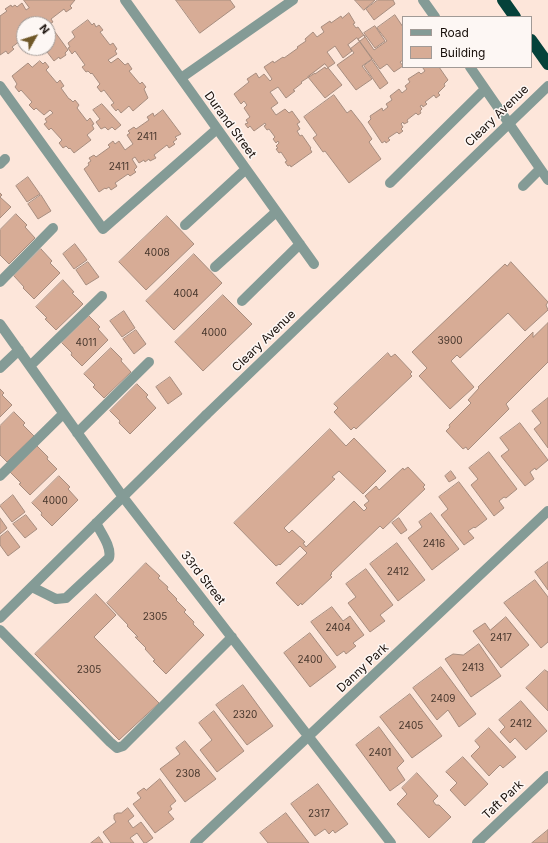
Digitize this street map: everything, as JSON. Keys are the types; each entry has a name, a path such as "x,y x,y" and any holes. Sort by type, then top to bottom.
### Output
{"highway":[{"path":"503,0 514,16"},
{"path":"532,41 548,64"}],"street":[{"name":"Durand Street","path":"125,0 314,264"},
{"path":"181,78 293,0"},
{"path":"423,0 434,16"},
{"path":"471,68 548,180"},
{"path":"0,86 103,229 217,129"},
{"name":"Cleary Avenue","path":"0,618 206,415 548,86"},
{"path":"390,183 485,89"},
{"path":"185,225 246,169"},
{"path":"523,186 540,169"},
{"path":"215,267 276,212"},
{"path":"0,282 53,228"},
{"path":"242,301 300,244"},
{"path":"30,366 102,296"},
{"name":"33rd Street","path":"0,324 123,497 391,843"},
{"path":"0,368 19,350"},
{"path":"77,433 149,362"},
{"path":"0,476 63,414"},
{"name":"Danny Park","path":"195,843 548,511"},
{"path":"32,587 56,599 66,598 109,558 109,548 96,523"},
{"path":"0,630 117,748 123,746 232,637"},
{"name":"Taft Park","path":"476,843 548,776"}],"building":[{"path":"24,0 75,0 70,6 72,8 66,12 64,9 55,16 16,16 16,44 12,47 14,49 8,54 6,51 0,55 0,16 7,11 5,9 11,5 12,7 15,5 17,7 22,3 26,10 29,8"},
{"path":"176,0 230,0 235,7 200,33"},
{"path":"355,0 375,0 364,10"},
{"path":"378,0 393,0 395,4 374,20 366,9"},
{"path":"349,13 355,23 353,24 356,28 358,27 365,37 350,49 352,51 343,58 335,46 327,52 335,63 326,69 325,67 301,82 302,83 293,90 295,91 286,98 278,87 270,92 278,103 271,108 276,115 285,109 289,113 292,111 300,122 297,124 300,129 297,131 300,136 302,135 312,152 291,167 290,165 288,166 285,162 287,161 281,152 279,153 276,149 278,148 276,146 279,143 278,141 276,143 273,139 275,137 269,129 267,130 264,126 266,125 265,123 254,131 250,126 248,128 245,124 248,123 246,120 250,117 244,108 247,105 244,101 241,104 234,94 249,82 247,79 256,73 259,78 264,74 270,81 272,79 264,67 273,61 274,63 283,57 284,58 298,48 297,47 306,41 305,39 313,32 317,37 324,32 321,27 330,21 331,23 341,16 342,18"},
{"path":"395,15 402,26 402,61 400,62 402,67 394,72 387,64 380,69 358,39 364,35 374,50 387,41 377,28"},
{"path":"88,20 92,25 94,23 96,27 99,25 103,30 100,32 110,45 113,43 117,49 115,51 117,54 108,60 111,63 118,58 125,65 128,63 132,69 129,71 140,84 142,82 146,87 144,89 148,98 133,111 129,106 121,113 118,109 116,111 111,105 114,103 104,90 101,92 97,87 100,84 92,73 91,74 88,71 86,72 82,67 85,65 75,51 72,54 68,48 70,47 68,43 75,37 72,32"},
{"path":"375,26 385,41 375,48 364,33"},
{"path":"56,33 68,50 65,53 66,55 60,59 59,57 54,61 50,56 56,56"},
{"path":"357,38 372,59 362,66 372,79 356,90 337,65 354,53 348,45"},
{"path":"372,60 388,83 380,89 364,66"},
{"path":"40,61 43,64 45,62 49,67 46,70 57,83 60,80 64,86 61,88 69,99 73,102 75,100 79,105 77,108 87,121 90,118 94,124 92,125 94,129 87,135 91,140 74,153 66,146 63,148 59,143 62,140 51,128 49,130 44,124 47,122 45,119 53,113 50,110 44,115 36,108 34,110 29,105 32,102 21,90 19,92 15,87 17,84 12,76 28,63 32,67"},
{"path":"325,64 342,85 325,98 308,77"},
{"path":"423,68 440,68 448,80 444,84 445,86 438,93 440,95 436,98 434,95 425,102 427,104 423,107 422,105 420,106 422,109 420,111 421,113 418,115 416,113 407,120 408,122 404,124 403,122 401,124 403,127 401,129 403,131 399,134 397,132 388,138 390,140 386,143 385,141 382,143 368,122 371,119 370,116 382,108 383,111 388,107 386,104 392,100 390,96 399,89 402,93 407,89 405,86 410,82 408,79 419,72 421,74 425,71"},
{"path":"334,95 347,113 351,110 362,124 372,139 369,142 381,159 349,183 325,151 323,152 313,138 317,135 304,117"},
{"path":"102,104 121,125 115,130 112,127 108,130 105,127 101,129 96,122 100,119 93,110"},
{"path":"163,110 181,134 175,137 177,139 173,142 175,144 169,148 167,145 154,155 156,158 150,161 149,159 145,162 144,160 139,163 135,157 132,159 137,167 134,170 136,172 130,176 128,174 115,183 117,186 111,190 109,187 99,192 84,169 91,161 89,158 94,155 96,157 110,147 108,145 113,141 115,144 119,141 125,150 133,144 127,135 130,133 128,131 134,127 136,129 149,120 147,117 153,113 154,116"},
{"path":"28,177 40,194 27,202 16,186"},
{"path":"41,195 51,211 38,219 28,204"},
{"path":"0,197 11,207 0,218"},
{"path":"16,214 27,225 25,227 35,238 9,264 0,255 0,230"},
{"path":"167,216 194,244 146,290 119,262"},
{"path":"75,244 87,260 74,269 63,254"},
{"path":"41,249 52,261 50,263 60,273 34,299 14,276"},
{"path":"194,254 222,283 174,330 146,301"},
{"path":"88,262 99,277 86,285 76,270"},
{"path":"511,262 548,302 546,305 548,310 525,331 508,313 460,358 457,355 451,361 474,387 450,409 419,376 427,368 412,352 505,264 507,266"},
{"path":"63,280 74,292 72,293 83,304 56,330 36,307"},
{"path":"223,295 252,324 203,371 175,342"},
{"path":"124,311 135,328 122,337 110,321"},
{"path":"89,316 100,327 98,329 108,340 82,366 62,343"},
{"path":"548,323 548,362 506,404 509,409 468,450 466,447 463,449 446,431 450,427 449,425 471,403 468,400 479,388 478,387 533,332 533,337"},
{"path":"136,330 146,344 134,354 123,339"},
{"path":"111,348 122,359 121,361 131,372 104,398 93,387 95,385 84,374"},
{"path":"388,353 391,357 395,354 412,372 410,374 412,376 356,429 354,427 351,430 334,412 338,408 334,404"},
{"path":"170,377 182,394 168,404 156,387"},
{"path":"137,384 148,395 146,397 156,408 130,434 110,411"},
{"path":"0,389 4,393 2,395 12,405 0,417"},
{"path":"548,398 548,448 534,429 541,423 532,411"},
{"path":"14,412 25,423 23,425 34,436 7,462 0,455 0,426"},
{"path":"520,423 548,460 536,470 535,468 530,472 534,479 525,486 501,456 509,450 500,438"},
{"path":"330,429 346,446 354,438 386,471 363,494 339,471 332,477 335,479 284,528 289,533 292,530 305,542 303,543 306,547 354,501 364,511 367,508 364,505 369,501 365,496 376,486 379,490 403,468 404,470 408,467 425,485 423,487 425,489 383,529 380,526 331,573 332,574 330,575 332,577 302,605 301,603 298,606 276,583 307,553 300,546 280,565 279,564 276,566 234,523"},
{"path":"37,446 57,469 30,495 10,472"},
{"path":"489,452 517,489 506,498 504,497 499,501 504,508 494,516 471,485 478,479 469,468"},
{"path":"451,471 456,478 449,482 445,476"},
{"path":"59,476 70,487 68,489 78,500 52,526 32,503"},
{"path":"459,482 487,519 475,528 474,527 468,531 474,538 464,545 441,515 448,509 439,497"},
{"path":"13,495 25,512 12,522 0,506"},
{"path":"431,513 459,549 432,570 408,538 422,527 419,522"},
{"path":"26,515 37,529 25,538 13,524"},
{"path":"0,518 7,528 0,534"},
{"path":"399,518 407,530 401,534 392,523"},
{"path":"8,531 20,547 8,556 0,545 0,537"},
{"path":"397,543 425,580 398,601 370,564"},
{"path":"548,562 548,590 535,572"},
{"path":"146,563 160,576 158,578 168,587 167,589 186,610 184,612 194,622 193,624 204,635 166,674 153,661 155,660 135,637 138,637 107,603"},
{"path":"366,569 393,605 380,615 385,621 370,632 348,603 356,597 346,584"},
{"path":"535,580 548,597 548,642 541,648 504,603"},
{"path":"96,594 116,615 94,637 159,703 119,740 35,654"},
{"path":"332,607 343,621 350,616 364,635 353,643 356,646 346,654 344,651 337,656 311,622"},
{"path":"506,617 529,645 501,668 473,631 485,623 490,630"},
{"path":"310,633 336,667 310,687 284,653"},
{"path":"479,644 501,676 471,697 445,659 453,654 463,655"},
{"path":"441,667 476,714 459,727 448,710 437,720 413,688"},
{"path":"545,670 548,672 548,711 526,688"},
{"path":"243,685 273,726 247,745 216,705"},
{"path":"410,694 442,736 412,758 380,717"},
{"path":"521,701 547,731 526,750 515,738 510,743 500,732 505,727 499,720"},
{"path":"214,711 244,751 217,772 200,750 212,740 199,723"},
{"path":"379,727 404,761 397,768 405,780 390,791 356,745"},
{"path":"489,728 516,757 503,768 500,765 489,776 471,756 480,747 475,741"},
{"path":"185,741 216,779 185,802 160,769 180,754 176,748"},
{"path":"463,757 488,784 465,806 450,790 457,783 446,772"},
{"path":"417,773 438,796 433,801 436,805 439,805 451,817 429,838 397,804 407,794 402,788"},
{"path":"160,779 176,801 170,806 172,809 168,812 174,819 155,833 133,804 141,798 137,793 144,788 146,790"},
{"path":"318,784 348,824 335,833 333,830 329,834 325,829 315,836 291,804"},
{"path":"128,808 134,816 128,821 133,828 141,822 153,838 146,843 144,843 137,833 130,838 134,843 111,843 103,832 116,822 114,815 121,813"},
{"path":"286,813 309,843 268,843 260,833"},
{"path":"548,830 548,843 532,843"},
{"path":"99,837 103,843 91,843"}]}
